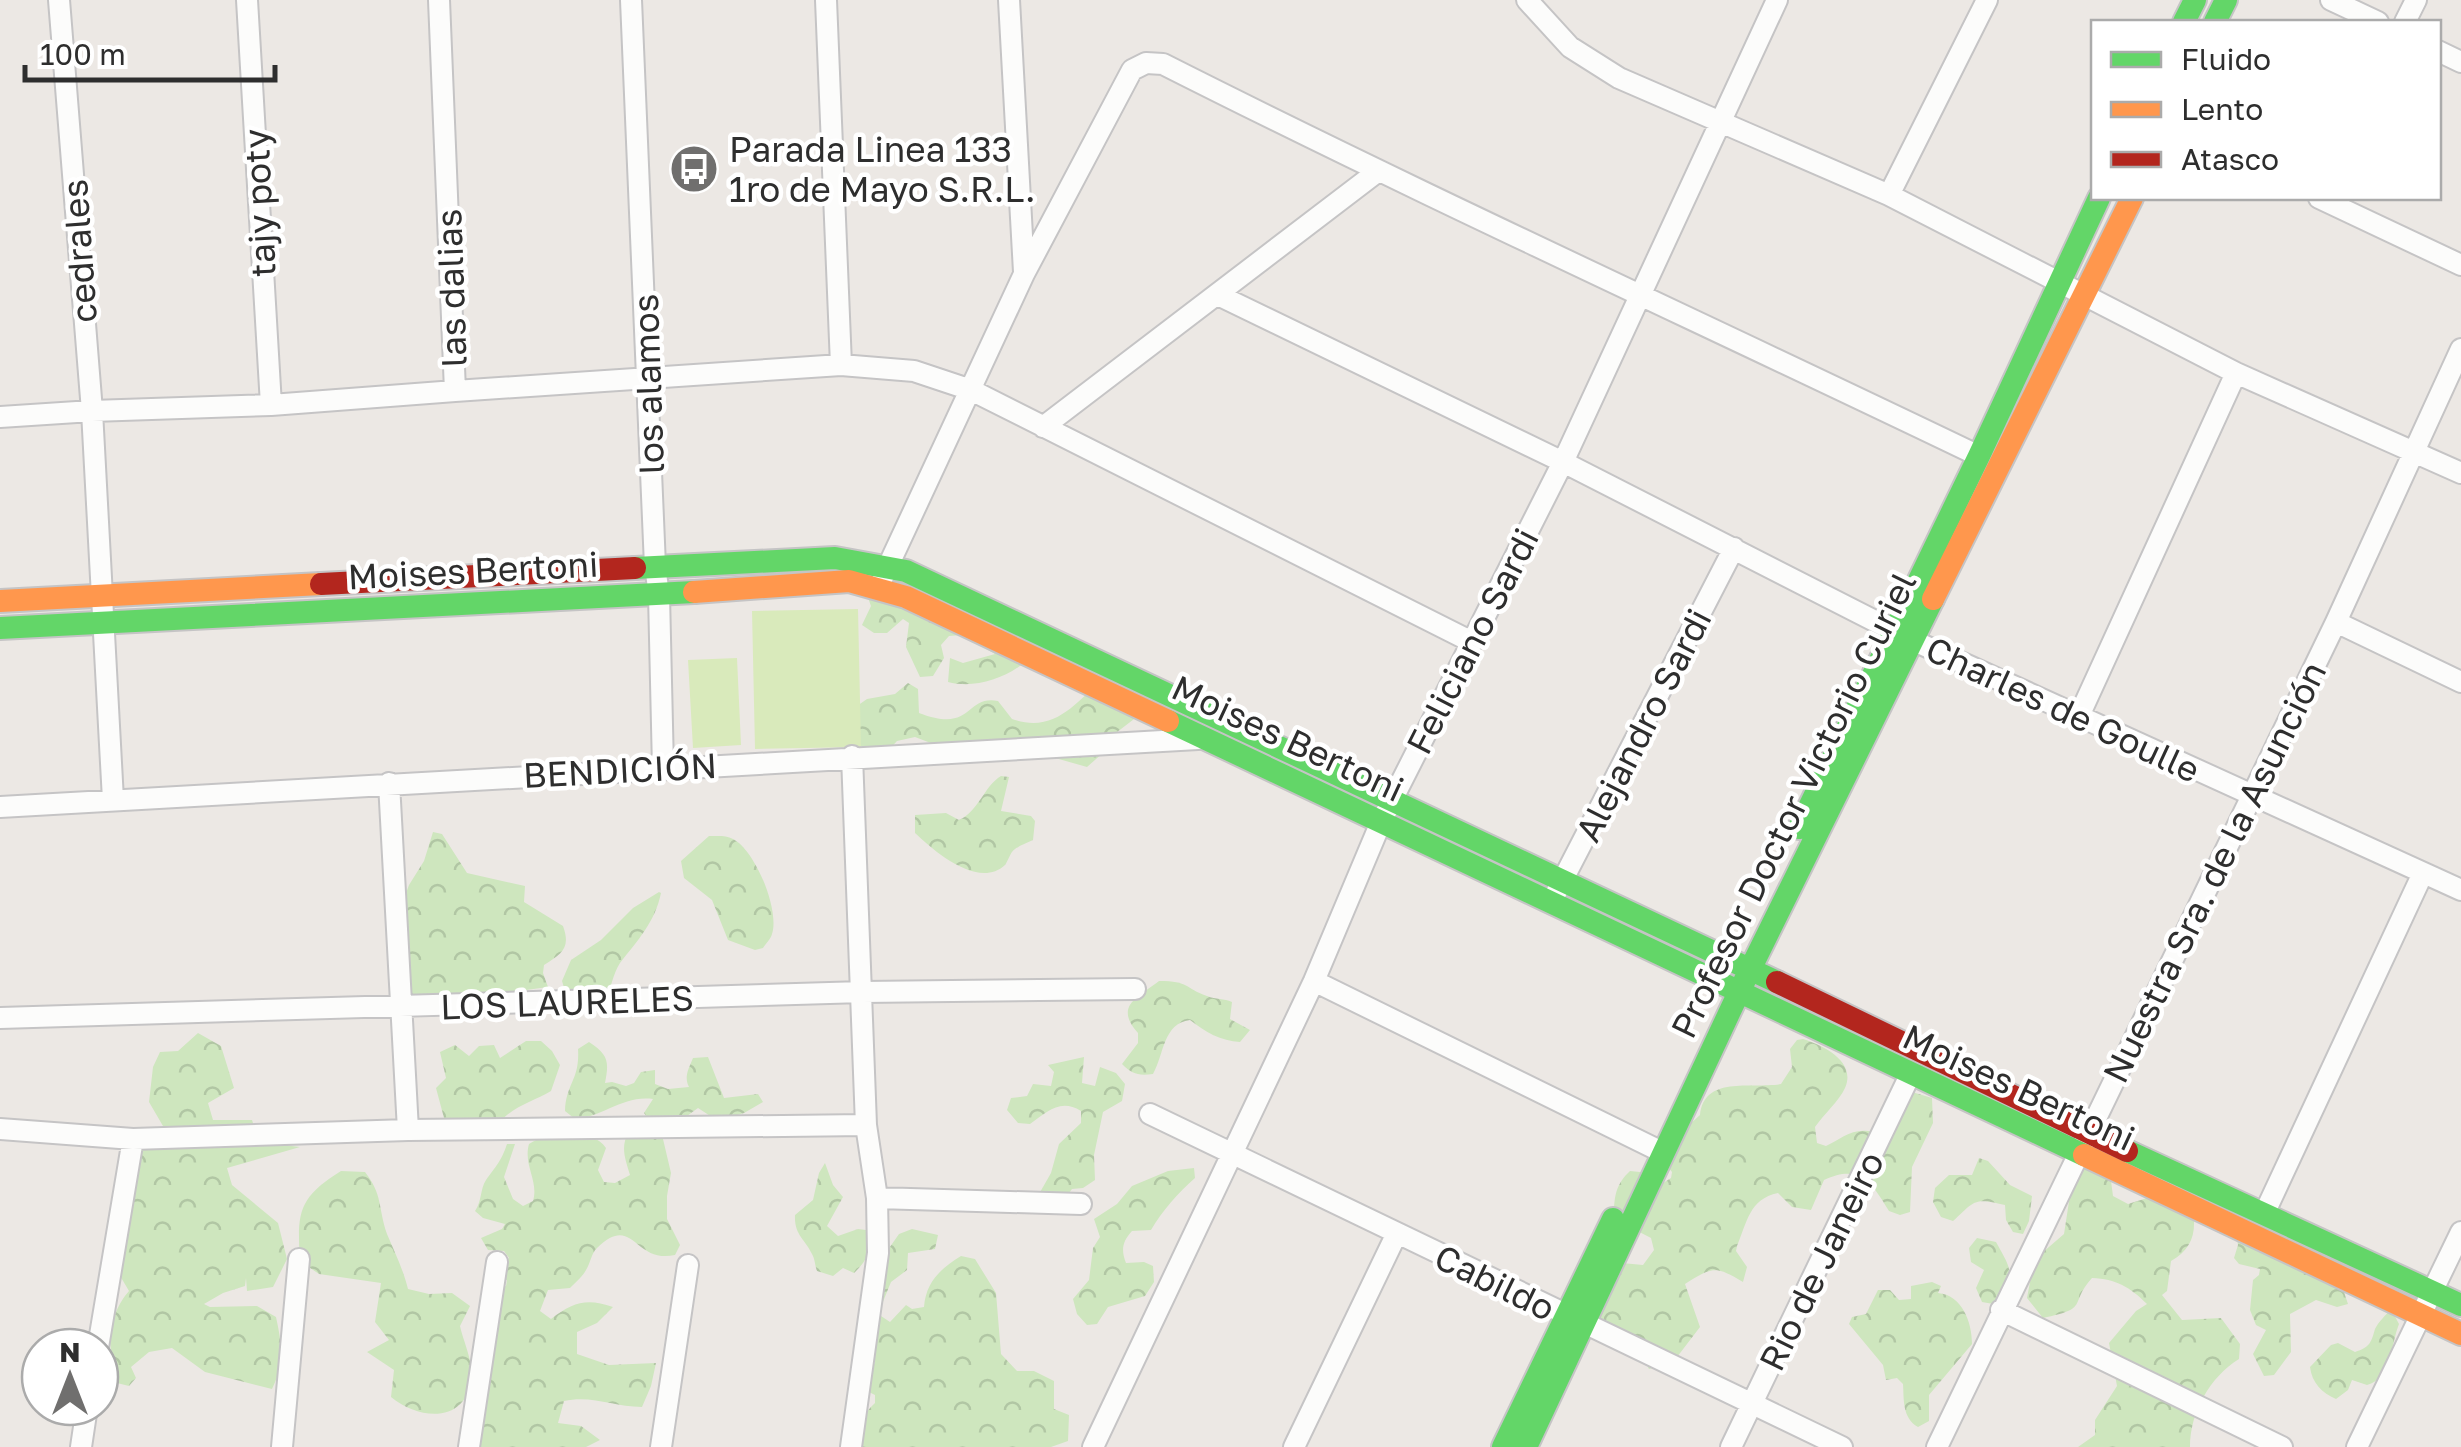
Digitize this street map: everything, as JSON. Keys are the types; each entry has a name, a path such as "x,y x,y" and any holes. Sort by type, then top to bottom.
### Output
{"street":[{"name":"cedrales","path":"59,0 92,412 113,800"},
{"name":"tajy poty","path":"247,0 270,405"},
{"name":"las dalias","path":"92,412 270,405 456,391 439,0"},
{"name":"los alamos","path":"631,0 664,768"},
{"path":"826,0 842,365"},
{"path":"1010,0 1024,274"},
{"path":"1527,0 1570,47 1619,78 1889,195 2236,373 2461,473"},
{"name":"Feliciano Sardi","path":"1093,1447 1314,981 1382,822 1563,462 1777,0"},
{"path":"1889,195 1987,0"},
{"path":"2331,0 2374,20"},
{"path":"883,577 1024,274 1132,70 1146,62 1163,64 1377,172 1640,292 1979,456"},
{"path":"1043,426 1377,172"},
{"name":"Profesor Doctor Victorio Curiel","path":"1526,1447 1575,1320 2072,287 2097,200"},
{"name":"Profesor Doctor Victorio Curiel","path":"1903,636 1979,456 2072,287 2131,200"},
{"path":"2323,200 2461,265"},
{"name":"Charles de Goulle","path":"1218,295 1563,462 1903,636 2461,890"},
{"path":"2414,452 2461,348"},
{"path":"456,391 842,365 914,370 971,390 1470,641"},
{"path":"2078,716 2236,373"},
{"path":"0,417 92,412"},
{"name":"Nuestra Sra. de la Asunción","path":"1936,1447 2336,622 2414,452"},
{"name":"Alejandro Sardi","path":"1552,902 1734,548"},
{"name":"Moises Bertoni","path":"0,601 835,558 883,577 906,597 1552,902 1737,977 2082,1143 2461,1334"},
{"name":"Moises Bertoni","path":"0,628 659,595 849,581 906,571 1562,880 1910,1074 2265,1212 2461,1305"},
{"path":"2336,622 2461,682"},
{"name":"BENDICIÓN","path":"0,807 1206,738 1239,728"},
{"path":"851,1447 878,1253 877,1198 866,1125 852,756"},
{"path":"389,783 408,1130"},
{"path":"2265,1212 2423,873"},
{"path":"1314,981 1656,1150"},
{"name":"LOS LAURELES","path":"0,1018 863,992 1135,989"},
{"name":"Rio de Janeiro","path":"1732,1447 1910,1074"},
{"name":"Cabildo","path":"1150,1114 1842,1447"},
{"path":"0,1129 133,1139 408,1130 866,1125"},
{"path":"101,1327 133,1139"},
{"path":"877,1198 1081,1204"},
{"path":"2357,1447 2461,1232"},
{"path":"1294,1447 1397,1233"},
{"path":"282,1447 299,1259"},
{"path":"469,1447 496,1262"},
{"path":"661,1447 688,1265"},
{"path":"2001,1310 2282,1447"},
{"name":"Profesor Doctor Victorio Curiel","path":"1502,1447 1575,1320"}],"green space":[{"path":"864,587 1025,662 988,681 948,682 950,658 963,663 995,654 962,635 949,636 941,645 944,658 933,676 920,677 906,647 909,623 903,619 887,633 874,633 862,625 871,606"},
{"path":"858,609 861,747 755,749 752,611"},
{"path":"737,658 741,745 693,748 688,660"},
{"path":"1104,678 1138,716 1108,739 1104,752 1087,767 1034,752 936,745 915,737 897,741 884,755 865,750 853,736 857,706 867,699 895,694 908,683 918,689 919,713 950,719 979,703 998,701 1012,719 1027,723 1063,714"},
{"path":"1001,776 1009,777 1001,811 1031,816 1035,821 1033,840 1014,850 1005,865 994,872 969,870 944,857 915,833 915,815 946,813 959,820 972,811"},
{"path":"433,832 442,834 467,873 525,886 524,902 563,926 563,950 544,965 548,987 410,1006 402,904 424,861"},
{"path":"709,836 725,836 741,845 764,882 774,923 763,948 755,950 728,940 712,900 684,878 681,861"},
{"path":"659,892 655,913 618,967 606,1002 566,994 562,981 571,960 601,940 633,908"},
{"path":"1159,981 1182,984 1232,1002 1230,1019 1250,1030 1240,1042 1214,1035 1190,1020 1181,1022 1169,1033 1153,1074 1132,1072 1122,1064 1138,1043 1128,1009"},
{"path":"198,1033 221,1046 234,1088 208,1103 213,1120 252,1120 259,1142 300,1147 227,1168 232,1185 278,1223 287,1259 273,1287 247,1291 246,1278 245,1286 204,1304 257,1306 276,1317 281,1354 272,1389 205,1372 172,1348 149,1352 131,1367 136,1378 129,1386 120,1384 120,1327 112,1327 129,1291 116,1269 134,1154 163,1126 149,1102 153,1067 160,1052 178,1051"},
{"path":"1803,1039 1836,1056 1846,1070 1845,1088 1815,1127 1817,1143 1826,1146 1862,1131 1893,1138 1897,1120 1912,1092 1932,1098 1933,1123 1912,1167 1910,1212 1900,1215 1889,1211 1870,1184 1856,1175 1836,1175 1824,1180 1811,1210 1792,1207 1778,1193 1768,1196 1750,1213 1737,1246 1736,1251 1747,1267 1743,1282 1714,1270 1685,1284 1700,1327 1674,1361 1649,1369 1641,1338 1629,1340 1593,1323 1622,1263 1643,1265 1654,1250 1651,1238 1614,1215 1619,1186 1630,1171 1640,1172 1660,1185 1671,1178 1667,1166 1710,1094 1731,1086 1781,1084 1792,1067 1790,1049"},
{"path":"526,1041 541,1041 560,1065 551,1091 517,1108 500,1122 452,1128 444,1118 436,1088 446,1078 440,1052 455,1045 469,1056 479,1046 494,1045 500,1058"},
{"path":"589,1042 606,1060 605,1083 626,1086 634,1083 641,1072 655,1070 655,1084 668,1089 689,1087 687,1077 693,1058 708,1057 724,1098 758,1094 763,1102 718,1121 698,1108 680,1121 647,1117 644,1113 653,1099 623,1103 575,1119 565,1111 566,1102 577,1068 578,1049"},
{"path":"1084,1057 1082,1083 1095,1086 1100,1067 1116,1073 1125,1084 1122,1101 1103,1112 1094,1155 1095,1180 1083,1188 1072,1189 1062,1202 1035,1201 1051,1173 1059,1144 1081,1123 1081,1111 1060,1106 1030,1124 1018,1123 1007,1110 1011,1098 1027,1096 1033,1084 1051,1086 1054,1072 1048,1065"},
{"path":"629,1131 663,1139 671,1173 667,1219 680,1245 675,1255 661,1256 627,1237 609,1238 595,1250 585,1272 570,1288 548,1290 540,1311 551,1319 580,1303 613,1307 597,1323 577,1332 577,1354 609,1365 656,1363 642,1407 584,1399 564,1401 558,1423 581,1426 600,1440 586,1447 472,1447 484,1295 506,1286 507,1280 496,1281 501,1264 509,1258 504,1251 488,1250 481,1238 505,1224 483,1218 475,1211 484,1184 507,1144 515,1144 504,1177 513,1199 523,1206 533,1201 529,1144 569,1133 591,1137 606,1148 598,1170 604,1182 615,1183 630,1175 624,1147"},
{"path":"1979,1158 1988,1161 2010,1185 2032,1196 2023,1234 2013,1232 2006,1220 2005,1205 1980,1201 1953,1221 1941,1217 1933,1202 1935,1188 1949,1175 1972,1175"},
{"path":"825,1163 833,1185 843,1197 827,1226 838,1236 866,1230 868,1254 854,1273 843,1268 833,1276 817,1271 796,1227 795,1215 813,1200"},
{"path":"2085,1164 2109,1166 2113,1196 2128,1204 2147,1198 2194,1219 2192,1238 2171,1261 2167,1291 2162,1295 2182,1320 2221,1318 2240,1344 2239,1359 2219,1375 2198,1409 2190,1447 2078,1447 2095,1435 2095,1420 2117,1386 2109,1343 2147,1304 2122,1285 2092,1278 2073,1308 2058,1315 2043,1318 2027,1298 2033,1266 2064,1234 2072,1182"},
{"path":"1194,1168 1195,1178 1151,1230 1132,1231 1124,1243 1126,1263 1153,1266 1154,1282 1145,1296 1108,1307 1097,1324 1087,1325 1077,1314 1073,1299 1089,1280 1093,1248 1100,1237 1094,1219 1117,1204 1132,1186 1168,1171"},
{"path":"341,1171 365,1172 371,1180 408,1289 429,1294 452,1293 470,1306 460,1326 471,1368 469,1389 454,1409 429,1414 391,1397 394,1370 367,1352 389,1340 375,1322 381,1283 319,1274 300,1261 303,1208 316,1190"},
{"path":"2234,1216 2344,1292 2348,1304 2337,1307 2316,1300 2290,1314 2291,1352 2274,1375 2264,1376 2253,1354 2266,1330 2256,1325 2250,1310 2253,1280 2260,1269 2239,1264 2234,1258 2238,1245"},
{"path":"912,1229 938,1235 935,1249 908,1253 907,1270 891,1282 878,1314 890,1322 906,1305 912,1309 924,1307 931,1283 941,1271 961,1256 975,1259 996,1293 1001,1354 1017,1371 1034,1371 1054,1381 1054,1409 1069,1415 1068,1441 1051,1447 862,1447 860,1423 875,1403 875,1395 863,1389 875,1362 874,1342 885,1254 899,1234"},
{"path":"1977,1238 1996,1242 2009,1267 2009,1279 1999,1305 1982,1302 1976,1288 1984,1270 1971,1262 1969,1248"},
{"path":"1932,1282 1941,1286 1938,1293 1953,1299 1964,1311 1972,1344 1929,1395 1929,1421 1918,1427 1906,1413 1903,1384 1897,1378 1886,1380 1883,1365 1849,1324 1852,1317 1866,1314 1878,1290 1890,1290 1899,1300 1911,1299 1911,1286"},
{"path":"2391,1309 2399,1324 2381,1376 2367,1385 2352,1380 2348,1390 2336,1399 2322,1390 2310,1367 2331,1345 2338,1343 2355,1352 2367,1346 2376,1326"}],"traffic: fast":[{"path":"2185,20 2195,0"},
{"path":"2216,20 2226,0"},
{"path":"1799,828 2098,200"},
{"path":"635,568 835,558 906,571 1777,982"},
{"path":"0,628 694,592"},
{"path":"1526,1447 1739,992 1933,599"},
{"path":"1168,721 2084,1155"},
{"path":"2127,1151 2461,1305"},
{"path":"1503,1447 1613,1219"}],"traffic: slow":[{"path":"1933,599 2131,200"},
{"path":"694,592 849,581 906,597 1168,721"},
{"path":"0,601 321,584"},
{"path":"2084,1155 2461,1334"}],"traffic: jam":[{"path":"321,584 635,568"},
{"path":"1777,982 2127,1151"}],"place":[{"name":"Parada Linea 133 1ro de Mayo S.R.L.","path":"694,169"}]}
